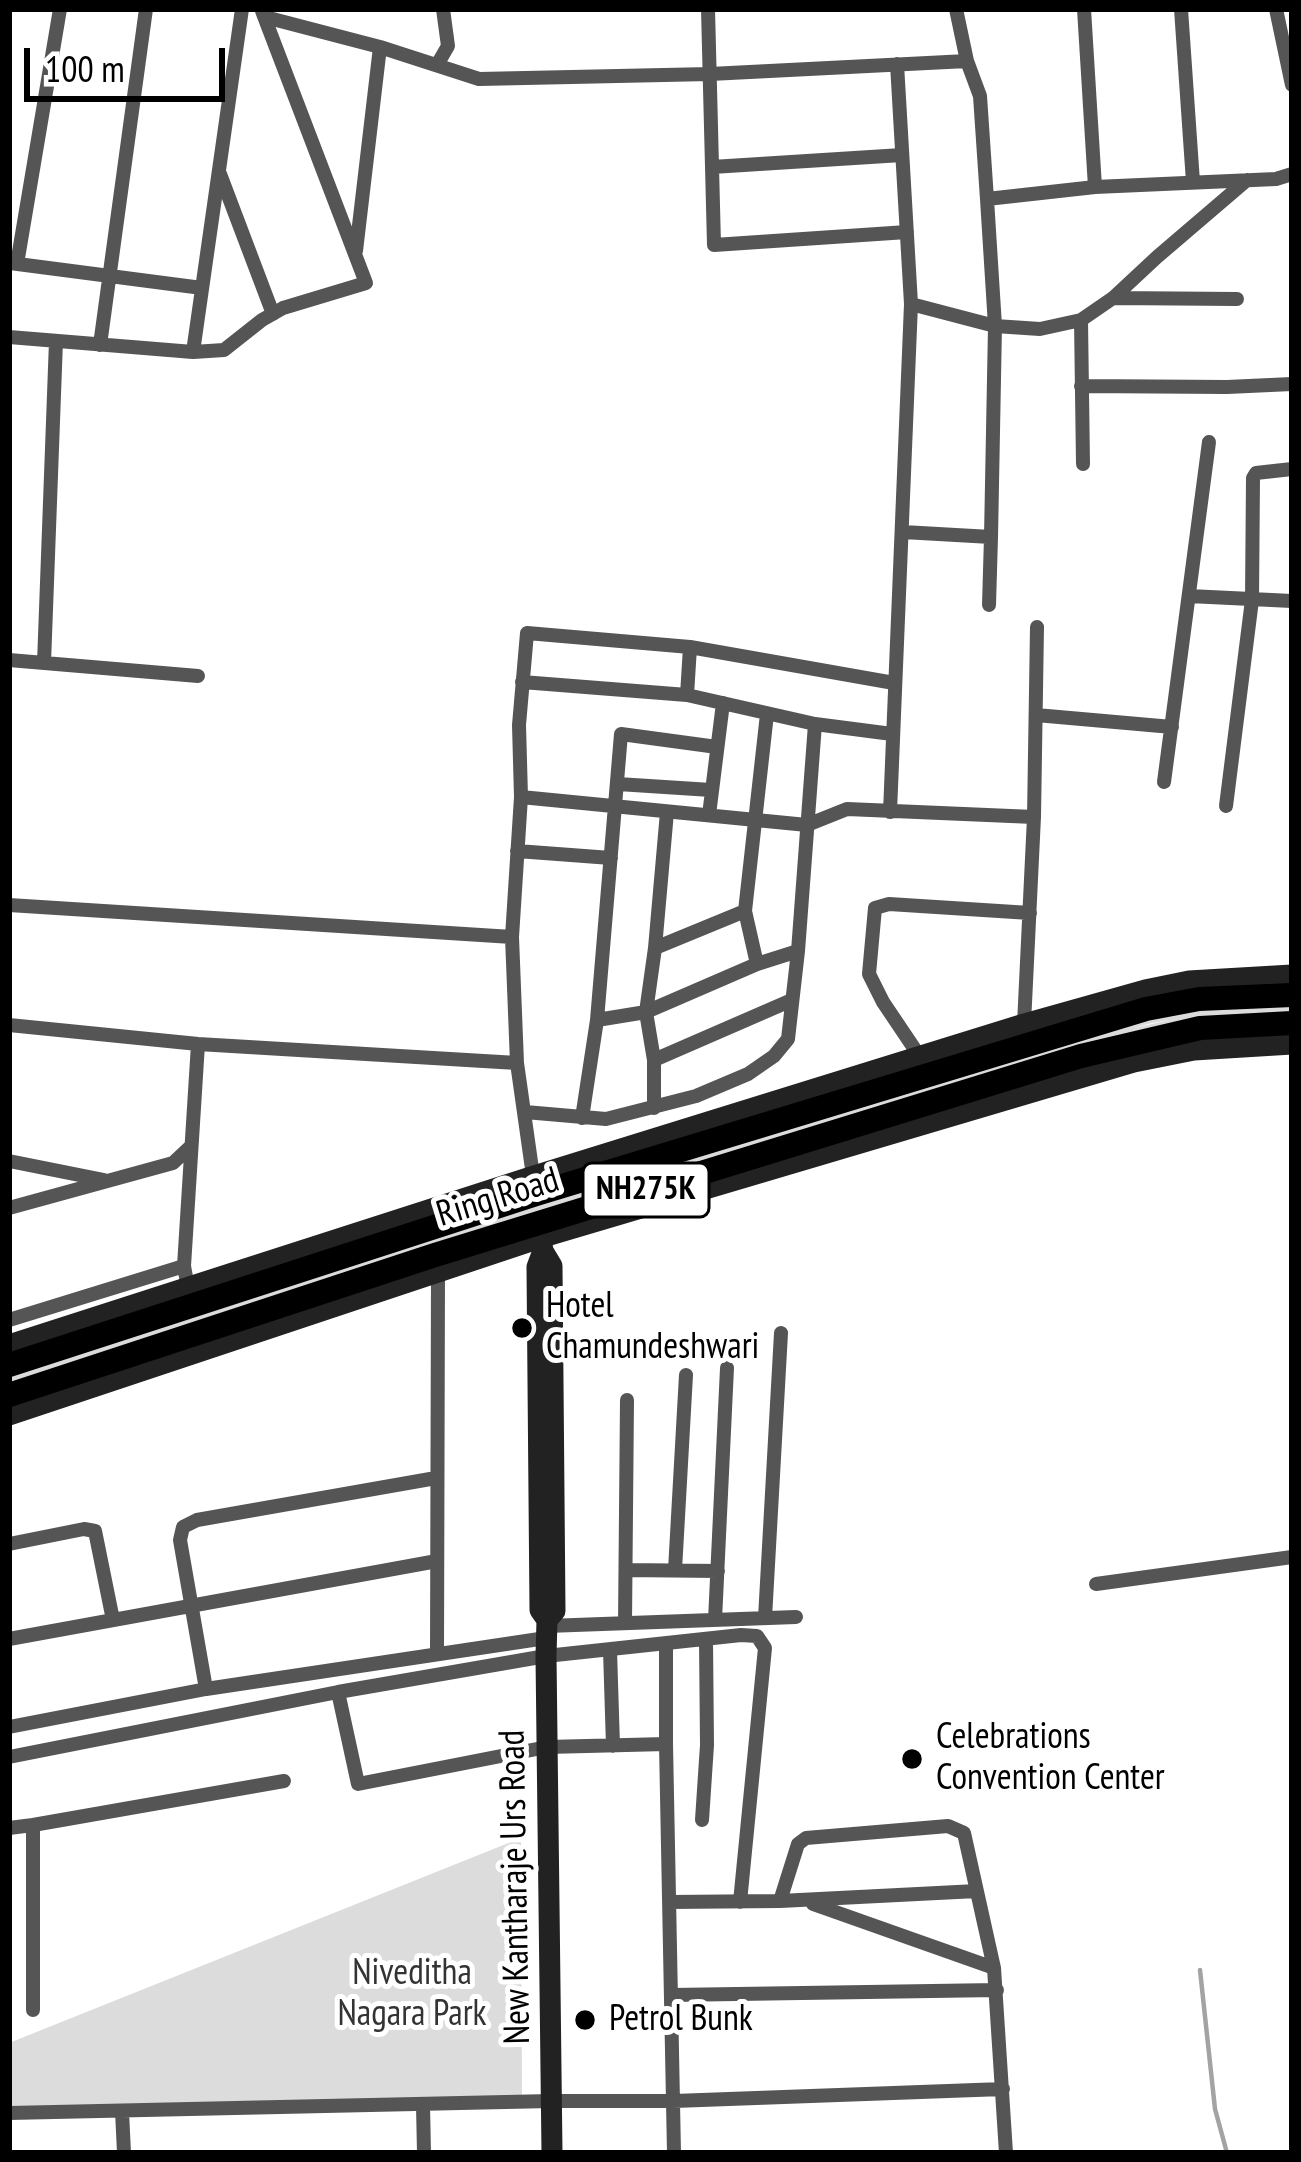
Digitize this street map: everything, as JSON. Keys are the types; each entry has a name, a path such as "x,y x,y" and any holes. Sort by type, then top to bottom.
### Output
{"highway":[{"name":"Ring Road","path":"9,1365 535,1185 1146,1009 1199,1000 1292,995"},
{"name":"Ring Road","path":"9,1394 541,1237 1121,1045 1200,1028 1292,1023"}],"street":[{"path":"60,9 13,264 202,288"},
{"path":"100,345 146,9"},
{"path":"193,352 242,9"},
{"path":"437,65 448,46 443,9"},
{"path":"708,9 714,245 907,232"},
{"path":"956,9 980,96 995,326 989,605"},
{"path":"1084,9 1095,187"},
{"path":"1181,9 1193,182"},
{"path":"1276,9 1292,85"},
{"path":"263,13 478,80 968,61"},
{"path":"9,337 193,352 224,350 273,314 312,297 366,283 263,13"},
{"path":"356,255 380,47"},
{"path":"890,812 911,304 897,64"},
{"path":"712,167 902,155"},
{"path":"219,169 273,314"},
{"path":"987,199 1292,174"},
{"path":"911,304 995,326 1040,329 1081,320 1113,298 1247,180"},
{"path":"9,186 29,188"},
{"path":"1113,298 1238,299"},
{"path":"1081,320 1083,464"},
{"path":"44,663 56,341"},
{"path":"1081,386 1292,384"},
{"path":"1164,782 1209,442"},
{"path":"1226,806 1252,600 1253,478 1256,473 1292,469"},
{"path":"903,532 991,537"},
{"path":"1189,596 1292,601"},
{"path":"1024,1024 1037,627"},
{"path":"535,1185 517,1063 512,938 526,633 689,647 894,683"},
{"path":"687,695 689,647"},
{"path":"9,660 198,676"},
{"path":"522,682 687,695 815,724 892,734"},
{"path":"709,814 723,703"},
{"path":"757,964 745,911 767,714"},
{"path":"1036,716 1172,728"},
{"path":"525,1112 606,1119 653,1108 748,1074 788,1039 815,724"},
{"path":"582,1118 596,1020 622,734 717,747"},
{"path":"617,784 711,790"},
{"path":"521,797 807,825 847,808 1034,817"},
{"path":"653,1108 654,1060 646,1012 667,812"},
{"path":"517,851 611,858"},
{"path":"9,904 512,938"},
{"path":"920,1057 869,974 875,908 889,904 1030,913"},
{"path":"655,947 745,911"},
{"path":"596,1020 646,1012 798,951"},
{"path":"9,1320 535,1185 920,1057 1144,990 1189,981 1292,975"},
{"path":"654,1060 792,1000"},
{"path":"9,1025 198,1044 517,1063"},
{"path":"9,1415 541,1237 1134,1061 1194,1050 1292,1043"},
{"path":"186,1277 198,1044"},
{"path":"9,1208 172,1163 190,1147"},
{"path":"9,1161 109,1180"},
{"name":"New Kantharaje Urs Road","path":"535,1185 541,1237 537,1267 540,1610 546,1635 552,2153"},
{"path":"437,1652 438,1273"},
{"path":"9,1346 186,1277"},
{"path":"765,1618 782,1333"},
{"path":"715,1620 727,1367"},
{"path":"675,1570 686,1375"},
{"path":"625,1623 627,1400"},
{"path":"206,1689 180,1540 188,1522 436,1478"},
{"path":"9,1544 84,1529 95,1531 113,1620"},
{"path":"1096,1584 1292,1557"},
{"path":"9,1639 437,1561"},
{"path":"626,1570 718,1571"},
{"path":"9,1727 206,1689 625,1623 796,1616"},
{"path":"9,1757 338,1692 546,1635 610,1650 757,1636 765,1648 740,1902"},
{"path":"702,1820 706,1640"},
{"path":"666,1643 674,2153"},
{"path":"610,1650 613,1746"},
{"path":"338,1692 358,1784 547,1747 665,1744"},
{"path":"9,1828 284,1781"},
{"path":"33,1825 33,2010"},
{"path":"780,1901 798,1844 806,1838 948,1826 964,1833 997,1990 1006,2153"},
{"path":"669,1902 977,1892"},
{"path":"803,1900 994,1969"},
{"path":"672,1995 997,1990"},
{"path":"9,2113 674,2101 1003,2089"},
{"path":"423,2105 424,2153"},
{"path":"122,2111 124,2153"}],"green space":[{"name":"Niveditha Nagara Park","path":"521,1838 522,2098 9,2108 9,2043"}],"waterway":[{"path":"1200,1970 1215,2109 1227,2153"}],"place":[{"name":"Hotel Chamundeshwari","path":"522,1328"},
{"name":"Celebrations Convention Center","path":"912,1759"},
{"name":"Petrol Bunk","path":"585,2020"}]}
